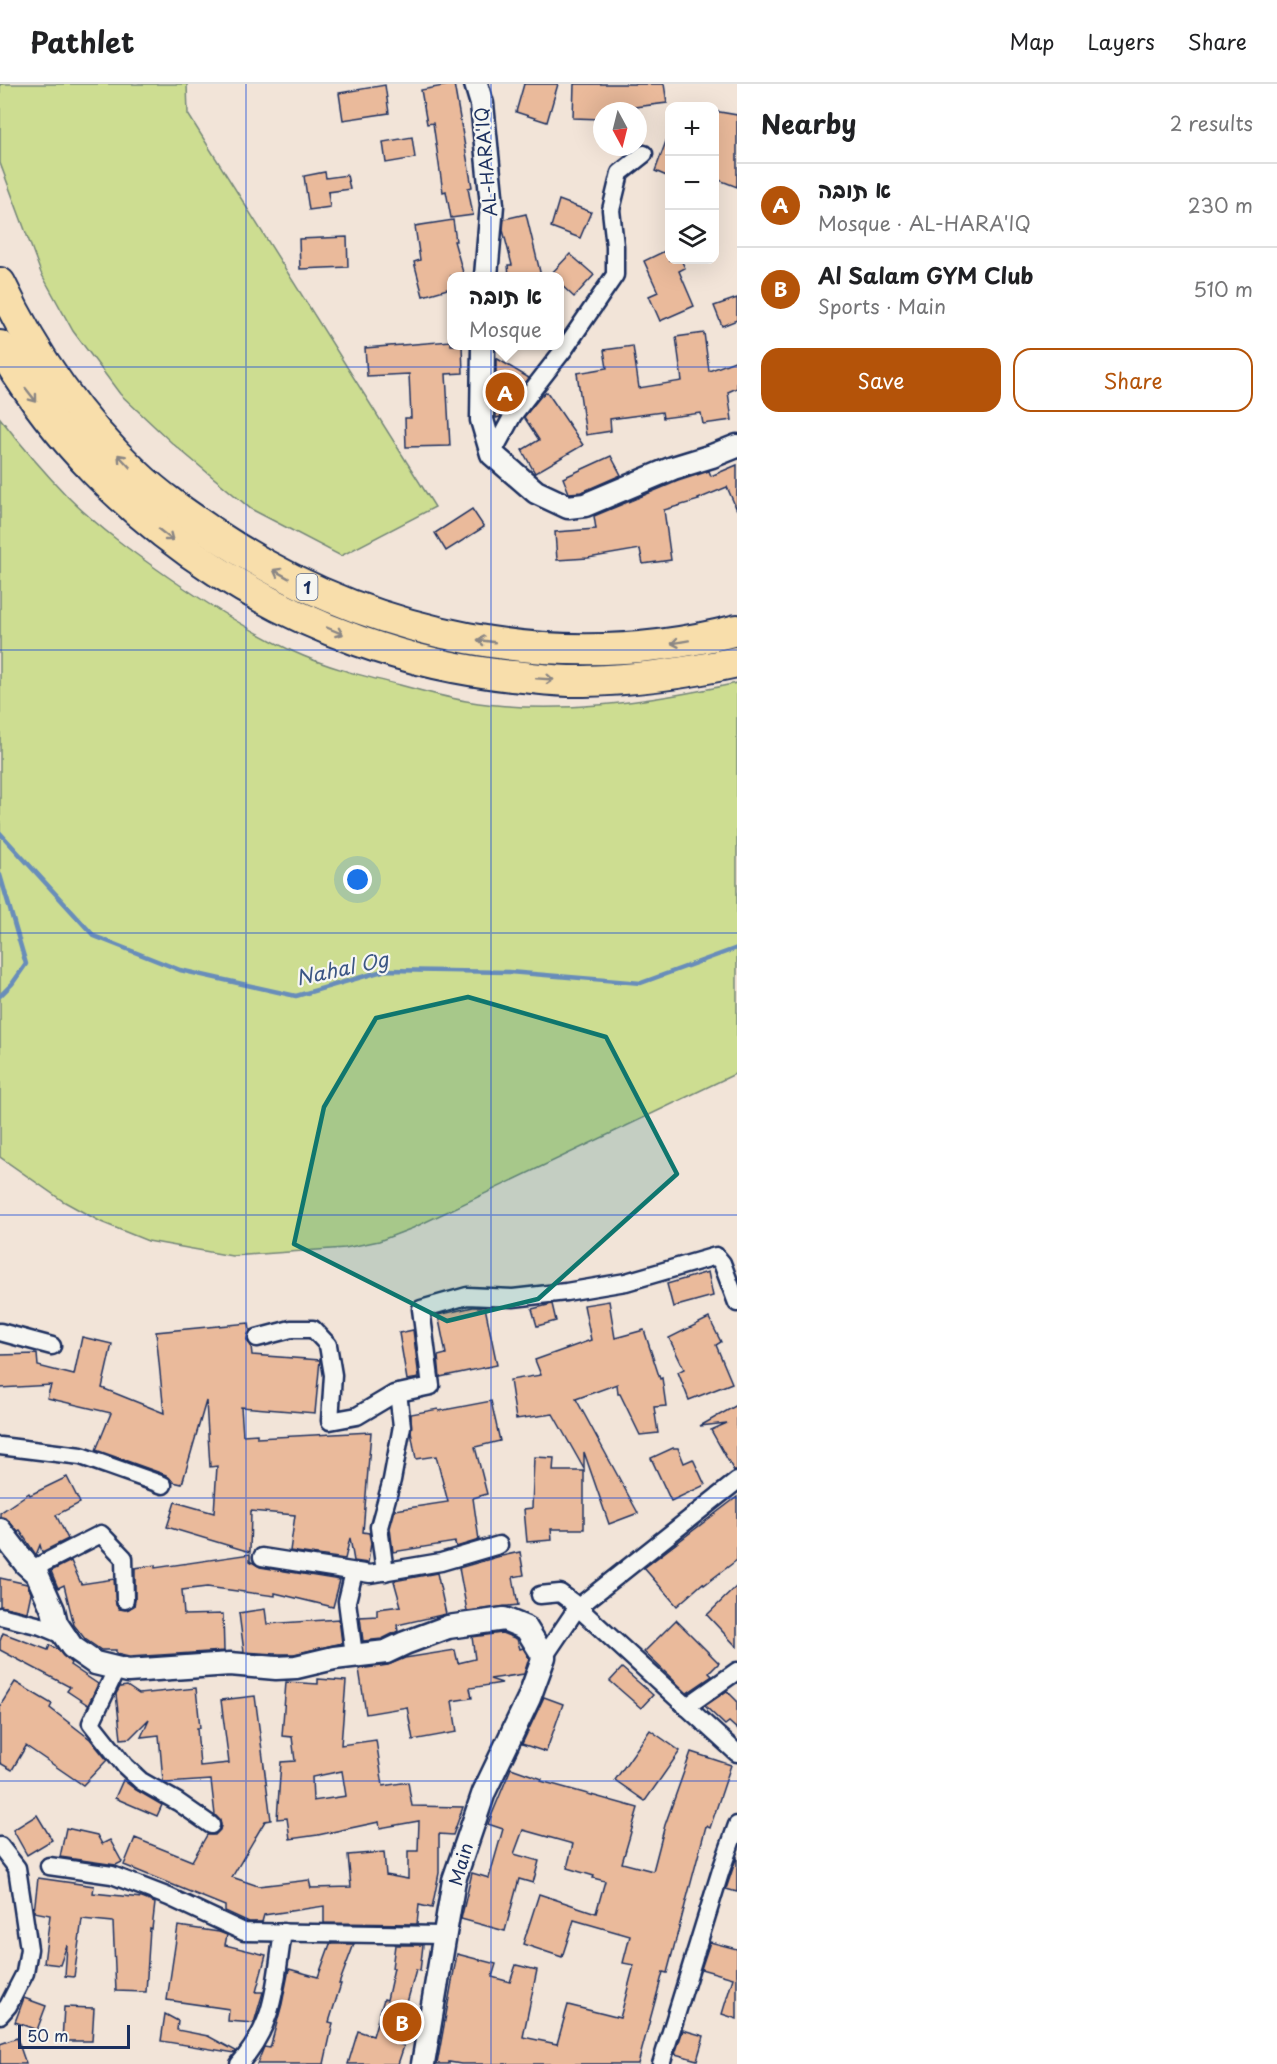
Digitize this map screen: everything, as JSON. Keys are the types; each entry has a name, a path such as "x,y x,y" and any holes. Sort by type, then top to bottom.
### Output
{"highway":[{"name":"1","path":"0,283 44,363 78,410 136,474 183,513 236,548 288,578 349,605 418,627 462,638 506,644 596,649 650,647 737,630"},
{"name":"1","path":"0,346 22,383 49,419 104,480 148,522 194,557 277,606 316,623 365,644 472,672 543,679 583,681 635,678 685,673 737,662"}],"street":[{"name":"AL-HARA'IQ","path":"476,84 482,104 492,205 486,272"},
{"path":"564,349 615,275 611,210 613,201 620,173 641,156"},
{"path":"483,350 482,420 492,454 536,492 568,507 585,505 673,468 737,446"},
{"path":"492,454 513,415 563,350"},
{"path":"257,1338 291,1329 313,1329 328,1345 333,1375 330,1421 357,1416 398,1393 431,1386 421,1309 467,1296 513,1298 626,1282 716,1256 722,1263 737,1303"},
{"path":"0,1332 52,1346"},
{"path":"385,1572 379,1527 392,1480 402,1426 398,1393"},
{"path":"0,1446 81,1456 163,1485"},
{"path":"541,1667 577,1608 737,1481"},
{"path":"0,1530 37,1574 53,1610 56,1623 72,1647 95,1663 128,1671 230,1664 276,1668 296,1667 318,1660 386,1652 448,1627 504,1618 526,1628 541,1667"},
{"path":"33,1569 101,1534 124,1558 126,1600"},
{"path":"262,1557 369,1575 441,1562 499,1545"},
{"path":"354,1572 347,1601 354,1655"},
{"path":"540,1595 560,1593 737,1754"},
{"path":"0,1616 41,1626 65,1636"},
{"name":"Main","path":"423,2064 454,1880 494,1768 541,1667"},
{"path":"117,1668 91,1723 125,1766 141,1781 178,1802 211,1825"},
{"path":"686,1707 737,1671"},
{"path":"661,2064 721,1869 737,1825"},
{"path":"0,1846 17,1868 29,1949 25,1973 8,2006 0,2015"},
{"path":"49,1866 112,1875 169,1897 244,1932 444,1935"},
{"path":"239,2064 260,2037 270,2012 283,1932"}],"highlighted area":[{"path":"468,997 606,1037 677,1174 538,1299 447,1321 294,1244 324,1107 376,1018"}],"green space":[{"path":"0,84 187,84 188,114 435,507 341,556 251,509 172,443 120,394 73,331 41,273 0,163"},
{"path":"0,418 68,497 118,540 171,579 230,617 276,643 318,662 433,694 499,705 533,707 568,707 637,701 737,683 737,1073 413,1228 379,1241 345,1248 232,1256 148,1241 101,1222 63,1201 0,1157"}],"building":[{"path":"454,84 472,187 468,188 473,215 451,218 446,191 443,192 433,123 427,124 421,90"},
{"path":"524,84 558,84 547,122 516,112"},
{"path":"574,84 664,84 667,102 665,103 647,105 647,102 593,102 593,119 573,118"},
{"path":"385,85 389,113 343,120 339,93"},
{"path":"719,112 737,115 737,187 719,180"},
{"path":"412,137 415,158 386,163 383,142"},
{"path":"665,144 665,175 655,171"},
{"path":"325,172 326,178 347,175 350,189 328,192 330,207 309,210 304,176"},
{"path":"559,200 591,212 580,238 551,227"},
{"path":"526,214 540,272 509,272 508,265 512,265 503,230 504,219"},
{"path":"453,220 456,241 454,241 463,272 447,272 447,289 423,296 414,262 420,260 415,226"},
{"path":"347,237 348,267 300,269 299,239"},
{"path":"665,251 665,264 683,264 685,268 679,271 694,306 660,321 649,296 658,292 644,261"},
{"path":"570,254 594,275 574,297 564,288 564,272 553,272"},
{"path":"737,298 737,320 722,326 714,306"},
{"path":"704,333 709,371 737,360 737,388 728,392 732,420 703,424 701,413 663,418 662,412 610,419 611,431 586,435 577,373 607,368 604,350 633,346 639,388 682,381 676,337"},
{"path":"447,341 447,350 462,350 463,373 446,374 450,446 406,447 405,418 411,418 409,374 367,376 365,348"},
{"path":"496,358 529,378 500,417 496,418"},
{"path":"547,392 583,445 535,473 522,450 539,440 524,417"},
{"path":"611,456 621,475 582,492 569,493 563,478"},
{"path":"737,465 737,510 727,487 699,500 664,510 671,560 643,564 640,549 588,558 557,560 555,532 596,529 594,516 678,481 709,471 711,476"},
{"path":"472,509 484,527 446,551 435,533"},
{"path":"708,1272 713,1296 673,1307 667,1284"},
{"path":"609,1301 615,1338 644,1330 660,1379 662,1378 666,1406 654,1407 658,1433 640,1435 618,1394 617,1384 576,1399 638,1513 609,1524 584,1452 584,1469 553,1414 516,1419 510,1380 541,1375 535,1360 591,1340 584,1305"},
{"path":"552,1304 556,1321 537,1326 532,1309"},
{"path":"473,1307 485,1307 497,1365 440,1377 438,1356 446,1354 438,1315"},
{"path":"709,1318 721,1342 716,1345 732,1383 689,1400 678,1372 684,1369 669,1338"},
{"path":"249,1323 250,1331 247,1340 251,1346 252,1355 320,1360 315,1413 241,1407 243,1435 257,1434 257,1438 371,1432 363,1532 369,1533 371,1543 368,1563 354,1561 350,1538 345,1559 290,1551 295,1515 251,1511 250,1552 167,1527 175,1502 214,1513 217,1466 210,1467 206,1401 182,1484 173,1482 166,1475 96,1450 111,1413 47,1398 51,1385 0,1388 0,1355 37,1354 38,1366 74,1375 82,1337 112,1344 102,1388 164,1413 156,1332"},
{"path":"413,1330 419,1378 407,1380 399,1333"},
{"path":"491,1401 500,1441 475,1447 487,1494 473,1498 479,1540 456,1547 455,1542 393,1552 390,1528 395,1510 448,1502 436,1456 416,1459 411,1432 411,1414"},
{"path":"737,1405 737,1471 734,1471 711,1430 727,1423 700,1426"},
{"path":"678,1448 684,1463 693,1459 705,1485 671,1501 651,1458"},
{"path":"534,1457 554,1458 553,1471 584,1471 584,1529 551,1529 552,1540 527,1542 524,1509 532,1508"},
{"path":"67,1477 80,1503 56,1515 68,1539 42,1552 40,1545 36,1555 20,1531 18,1532 6,1518 0,1517 0,1513 29,1493 30,1495"},
{"path":"737,1497 737,1560 704,1585 703,1583 677,1606 644,1568"},
{"path":"520,1552 524,1575 513,1577 518,1605 467,1611 459,1568"},
{"path":"250,1554 250,1561 260,1567 340,1580 333,1607 275,1593 275,1596 207,1587 182,1590 184,1615 223,1614 224,1651 129,1657 116,1654 116,1650 101,1650 85,1639 74,1625 64,1585 58,1588 51,1571 71,1561 81,1584 114,1579 116,1605 119,1609 126,1610 134,1606 135,1568 155,1565 155,1568"},
{"path":"437,1573 446,1614 397,1625 398,1631 382,1639 363,1641 360,1617 377,1616 377,1609 401,1606 394,1581"},
{"path":"0,1578 27,1584 31,1593 27,1612 0,1606"},
{"path":"737,1586 737,1647 707,1615"},
{"path":"265,1609 267,1624 339,1619 342,1643 294,1654 244,1652 239,1613"},
{"path":"676,1620 719,1663 709,1673 712,1676 687,1693 644,1652"},
{"path":"3,1633 48,1650 50,1645 57,1649 71,1663 70,1665 98,1684 88,1705 67,1691 70,1687 0,1650"},
{"path":"502,1633 517,1639 520,1649 523,1648 529,1658 524,1674 490,1679 502,1683 470,1688 472,1698 452,1701 457,1732 413,1740 407,1707 366,1714 359,1669 388,1665 405,1658 455,1650 458,1663 475,1659 472,1637"},
{"path":"622,1668 653,1695 641,1708 610,1681"},
{"path":"318,1679 346,1681 341,1745 376,1740 383,1786 408,1782 412,1806 463,1807 453,1835 439,1834 439,1873 432,1908 419,1905 417,1924 324,1923 324,1906 264,1915 262,1922 249,1922 225,1911 225,1906 124,1865 135,1838 192,1861 207,1835 215,1835 220,1830 220,1820 215,1815 211,1780 166,1783 163,1781 159,1735 141,1737 149,1719 130,1738 121,1739 116,1694 120,1687 127,1686 139,1694 196,1688 200,1728 197,1728 200,1766 229,1763 221,1700 255,1696 271,1820 265,1821 232,1877 258,1886 309,1880 311,1888 351,1887 348,1855 384,1852 386,1875 408,1879 408,1851 418,1851 419,1821 380,1828 379,1822 290,1839 287,1818 277,1819 281,1762 295,1761 292,1737 282,1736 286,1682 318,1684","holes":["342,1771 346,1796 313,1801 312,1777"]},
{"path":"15,1682 52,1704 50,1708 90,1739 107,1760 83,1785 26,1746 12,1770 0,1763 0,1706"},
{"path":"727,1691 737,1701 737,1729 729,1722 725,1725 705,1706"},
{"path":"544,1697 563,1704 546,1752 522,1744"},
{"path":"650,1730 680,1751 645,1801 615,1780"},
{"path":"691,1752 731,1765 710,1828 706,1826 667,1973 663,1972 638,2064 461,2064 449,2062 449,2064 437,2064 457,1954 496,1964 492,1977 510,1982 516,1965 537,1970 523,2037 557,2044 568,2005 620,2018 634,1965 623,1963 630,1936 574,1920 562,1957 523,1944 539,1894 596,1913 605,1881 567,1868 573,1844 523,1830 514,1854 539,1861 533,1883 519,1879 505,1931 461,1919 472,1873 489,1878 503,1829 488,1824 511,1768 542,1779 541,1781 638,1808 622,1863 653,1871 665,1825"},
{"path":"123,1780 162,1805 157,1816 115,1798"},
{"path":"37,1815 52,1840 27,1855 13,1830"},
{"path":"66,1828 97,1835 102,1844 110,1840 122,1862 116,1865 60,1857"},
{"path":"737,1856 737,1892 726,1889"},
{"path":"38,1878 94,1886 93,1893 142,1898 155,1903 152,1929 150,1928 146,1992 116,1991 113,1922 82,1919 74,1977 65,1976 67,1945 60,1965 44,1963 50,1915 34,1912"},
{"path":"178,1926 219,1932 227,1935 225,1945 266,1955 256,1992 263,1992 254,2023 228,2021 229,2009 167,2000"},
{"path":"710,1942 737,1949 737,2019 722,2014 733,1978 701,1969"},
{"path":"330,1944 354,1944 339,1984 341,1984 329,2022 333,2023 324,2064 257,2064 264,2047 270,2048 289,1969 318,1977"},
{"path":"395,1945 423,1945 420,1971 416,1970 396,2043 404,2046 398,2064 348,2064 358,2031 373,2036 384,1999 387,2000 394,1968 392,1968"},
{"path":"24,1998 46,2006 37,2030 15,2022"},
{"path":"64,2007 94,2008 92,2041 62,2041"},
{"path":"165,2014 178,2021 177,2030 208,2036 236,2051 235,2053 161,2041"},
{"path":"683,2030 704,2036 697,2060 675,2054"},
{"path":"17,2038 26,2064 0,2064 0,2044"}],"waterway":[{"name":"Nahal Og","path":"0,833 94,936 180,970 296,996 386,970 509,972 641,983 737,948"},
{"path":"0,875 26,964 0,996"}],"place":[{"name":"א תובה","path":"505,392"},
{"name":"Al Salam GYM Club","path":"402,2022"}]}
